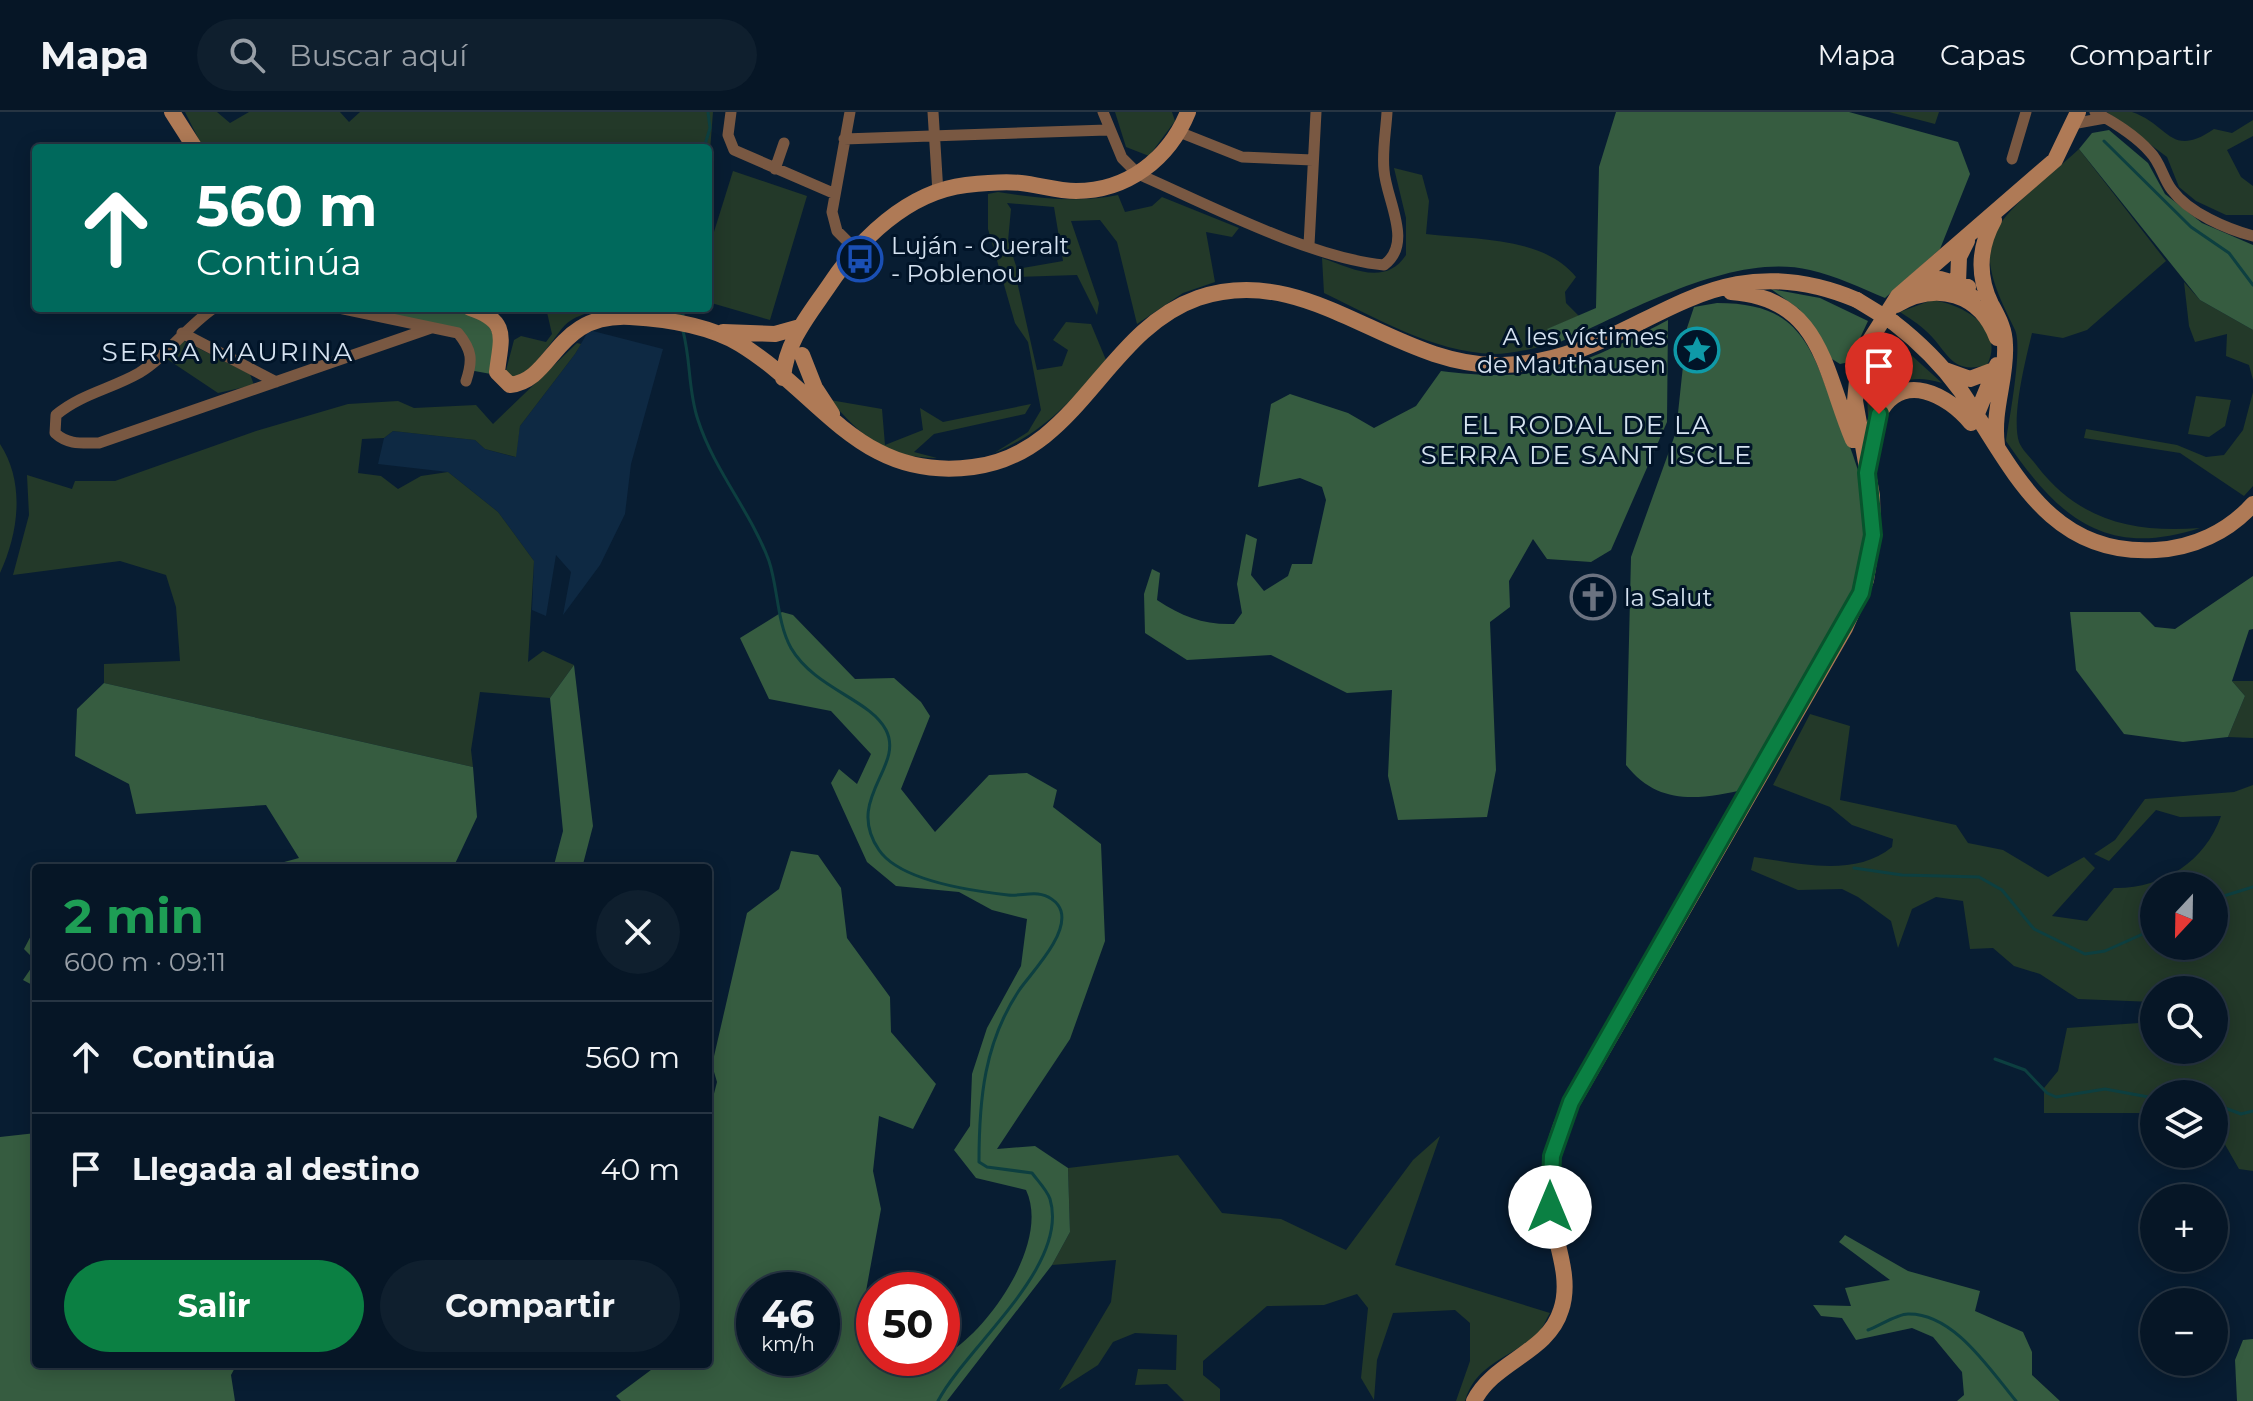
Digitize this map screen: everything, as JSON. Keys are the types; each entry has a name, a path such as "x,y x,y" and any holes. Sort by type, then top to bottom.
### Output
{"main road":[{"path":"172,112 192,144"},
{"path":"783,378 787,350 800,327 854,248 889,219 938,193 964,185 1019,183 1073,191 1104,189 1138,174 1159,158 1179,132 1188,112"},
{"path":"1958,283 1959,257 1976,242 2003,206 2055,160 2075,118"},
{"path":"1474,1401 1490,1378 1545,1337 1559,1316 1564,1279 1549,1183 1560,1129 1571,1102 1856,605 1869,569 1873,535 1855,401 1858,370 1865,348 1915,289 1976,242"},
{"path":"1976,242 1999,348 1976,416"},
{"path":"715,332 752,352 850,437 882,455 917,466 960,469 999,461 1031,446 1055,430 1128,345 1156,321 1185,304 1228,291 1263,290 1301,297 1427,353 1461,362 1501,365 1538,361 1584,347 1710,289 1752,282 1785,282 1819,287 1891,316 1945,370 1998,454"},
{"path":"1915,289 1958,283 1990,313"},
{"path":"1710,289 1761,294 1776,300 1805,327 1826,366 1866,471"},
{"path":"1915,289 1943,291 1999,317 2006,348 1996,419 1998,454"},
{"path":"783,378 795,369 802,355 812,311"},
{"path":"477,312 497,324 502,343 497,372 510,385 527,380 572,332 600,320 632,317 715,332 775,334 800,327"},
{"path":"802,355 821,400 850,437"},
{"path":"1826,366 1842,372 1858,370"},
{"path":"1945,370 1970,379 1994,370"},
{"path":"1866,471 1874,427 1883,407 1898,395 1919,389 1949,400 1998,454 2024,489 2053,517 2086,538 2147,551 2188,545 2217,533 2253,504"}],"street":[{"path":"731,112 728,135 734,150 833,193"},
{"path":"850,112 832,212 837,231 854,248"},
{"path":"933,112 938,193"},
{"path":"1103,112 1107,130 1122,158 1138,174 1309,245 1361,263 1384,265 1393,259 1399,238 1384,171 1387,112"},
{"path":"1309,245 1316,112"},
{"path":"2012,159 2026,112"},
{"path":"2075,118 2100,115 2153,154 2171,189 2182,201 2211,219 2253,236"},
{"path":"844,139 1107,130"},
{"path":"1179,132 1242,157 1313,160"},
{"path":"775,169 784,143"},
{"path":"209,312 182,333 157,361 135,375 71,402 56,415 55,433 64,441 99,443 431,328"},
{"path":"357,312 458,333 469,347 472,361 466,381"},
{"path":"182,333 276,382"}],"shaded area":[{"path":"589,330 663,349 631,464 625,514 600,565 563,615 571,572 556,555 546,616 532,610 534,561 498,512 448,472 378,464 384,438 393,431 475,440 485,449 515,457 520,426 575,354"}],"green space":[{"path":"185,112 217,112 230,123 249,112 340,112 349,122 360,112 713,112 711,144 201,144"},
{"path":"1115,112 1172,112 1175,121 1149,156 1126,147"},
{"path":"1616,112 1849,112 1958,142 1970,174 1940,249 1885,298 1810,270 1780,266 1748,269 1682,288 1560,342 1547,329 1596,308 1599,167"},
{"path":"1889,112 1939,112 1935,124"},
{"path":"2107,112 2132,112 2171,137 2188,141 2214,129 2232,133 2253,120 2253,136 2227,150 2241,177 2253,186 2253,215 2226,215 2196,201 2179,187 2167,157"},
{"path":"2109,130 2148,163 2165,194 2202,223 2253,245 2253,330 2200,300 2079,149 2092,133"},
{"path":"2079,149 2166,261 2087,330 2063,338 2032,333 2018,403 2019,442 2053,485 2090,511 2130,525 2200,528 2167,536 2137,538 2111,534 2087,525 2045,491 2006,441 2017,339 1994,283 1991,244 1995,232 2011,210"},
{"path":"1394,168 1422,175 1429,201 1426,234 1486,239 1527,247 1562,264 1576,277 1565,292 1566,303 1579,316 1548,329 1560,342 1510,353 1471,352 1406,332 1324,293 1322,258 1356,270 1378,273 1398,265 1406,255 1406,218"},
{"path":"733,171 807,196 770,320 712,303 712,238"},
{"path":"998,192 1073,199 1118,195 1125,212 1152,206 1162,197 1239,228 1232,237 1206,232 1215,282 1183,293 1137,324 1117,242 1100,220 1071,221 1099,303 1097,315 1077,275 1016,277 1037,370 1062,366 1068,350 1053,340 1066,322 1091,324 1106,360 1043,425 994,453 1028,432 1041,410 1028,342 1015,323 988,229 988,194","holes":["1007,203 1054,207 1063,261 1017,269 1008,241 1011,209"]},
{"path":"2184,282 2200,300 2253,330 2253,380 2249,365 2226,356 2227,334 2195,342 2189,326"},
{"path":"1771,289 1820,298 1868,321 1849,362 1840,364 1832,359 1799,309"},
{"path":"1932,300 1968,313 1986,329 1991,340 1987,365 1965,367 1951,360 1923,328 1900,312"},
{"path":"1717,303 1759,308 1775,314 1800,334 1818,366 1857,468 1864,496 1865,532 1858,570 1828,648 1746,789 1696,797 1666,794 1652,788 1626,765 1631,557 1676,432 1687,328 1694,307"},
{"path":"358,312 460,312 481,320 491,330 494,341 491,374 469,370 458,333"},
{"path":"547,312 596,312 571,321 525,375 513,377 505,374 514,340 521,336 546,342 552,334"},
{"path":"643,312 685,312 684,318"},
{"path":"1668,320 1667,422 1611,550 1591,562 1547,559 1533,539 1509,581 1510,607 1490,622 1496,770 1487,817 1398,820 1388,776 1392,690 1347,693 1271,655 1187,660 1145,633 1144,594 1152,569 1160,573 1157,600 1194,619 1234,624 1242,613 1237,584 1246,534 1257,539 1251,575 1264,591 1288,576 1292,564 1312,564 1326,500 1322,487 1300,478 1258,487 1271,404 1290,394 1348,413 1374,428 1416,406 1441,371 1506,375 1559,368 1609,349"},
{"path":"1888,334 1942,383 1915,379 1897,386 1869,425 1867,400 1872,366"},
{"path":"182,340 250,374 254,385 218,393 167,359"},
{"path":"577,343 581,344 575,354 520,426 516,457 485,449 475,440 393,431 384,438 362,439 358,473 381,476 398,489 421,476 448,472 498,512 534,561 528,662 543,651 574,665 550,698 480,692 471,750 473,767 104,683 104,664 180,661 176,607 166,575 120,561 13,575 29,515 27,475 72,489 75,481 115,481 256,431 348,404 398,401 414,408 476,405 493,424"},
{"path":"2253,392 2253,486 2244,496 2180,453 2084,438 2086,429 2177,445 2206,457 2224,455 2243,430"},
{"path":"2196,396 2231,400 2225,426 2209,437 2188,434"},
{"path":"830,400 882,409 885,445 923,430 920,408 943,422 1031,404 1025,414 934,434 914,452 937,458 903,454 876,442"},
{"path":"0,444 13,474 16,507 12,541 0,573"},
{"path":"2253,576 2253,629 2249,630 2232,681 2245,696 2228,737 2183,742 2124,734 2076,670 2070,612 2140,612 2155,627 2175,629"},
{"path":"782,612 793,615 855,679 894,678 921,702 930,716 901,789 935,832 989,775 1027,773 1057,790 1053,807 1101,844 1105,941 1070,1039 997,1149 1035,1146 1068,1168 1070,1232 1052,1265 947,1401 621,1401 616,1396 654,1368 712,1368 712,1101 717,1082 712,1065 747,913 779,889 791,851 818,855 841,888 847,938 890,997 891,1032 936,1084 913,1129 879,1116 873,1171 881,1209 869,1272 856,1272 856,1376 960,1376 960,1344 1002,1298 1025,1254 1031,1210 1026,1190 976,1178 954,1150 970,1126 972,1074 987,1028 1021,966 1027,919 992,910 959,892 896,886 867,862 831,783 839,769 857,784 871,754 831,711 769,699 740,638"},
{"path":"574,665 593,826 583,864 554,864 563,831 550,698"},
{"path":"2232,681 2253,681 2253,738 2228,737 2245,696"},
{"path":"104,683 473,767 477,817 455,864 277,864 299,858 266,805 136,814 129,784 75,756 77,709"},
{"path":"1810,714 1850,726 1840,800 1956,825 1968,843 2003,850 2048,877 2084,857 2095,868 2052,916 2087,921 2114,888 2140,886 2140,960 2228,960 2228,872 2176,872 2204,847 2221,816 2180,817 2156,810 2109,861 2094,854 2115,840 2145,799 2234,792 2253,785 2253,1171 2239,1169 2228,1150 2228,1080 2140,1080 2140,1113 2044,1113 2044,1088 2058,1071 2067,1028 2140,1023 2140,1064 2228,1064 2228,976 2140,976 2140,1001 2078,999 2040,974 2014,966 1993,948 1970,949 1963,901 1936,897 1912,909 1898,948 1891,921 1858,897 1842,889 1798,890 1751,870 1754,857 1807,865 1843,865 1877,857 1892,847 1893,839 1852,825 1830,807 1773,785"},
{"path":"32,934 32,957 24,949"},
{"path":"32,967 32,985 23,980"},
{"path":"32,1133 32,1368 235,1368 231,1375 235,1401 0,1401 0,1137"},
{"path":"1440,1136 1395,1265 1550,1313 1537,1334 1477,1378 1465,1401 1456,1401 1470,1361 1470,1323 1455,1310 1393,1313 1377,1360 1374,1400 1361,1378 1368,1308 1357,1294 1324,1305 1267,1306 1203,1361 1203,1375 1220,1389 1220,1401 1184,1401 1167,1384 1135,1385 1138,1369 1176,1370 1177,1335 1135,1333 1113,1342 1098,1365 1059,1390 1111,1302 1116,1260 1052,1265 1070,1232 1068,1168 1178,1155 1222,1213 1281,1219 1346,1250 1413,1160"},
{"path":"1845,1235 1908,1271 1980,1291 1975,1311 2023,1332 2032,1352 2032,1375 2060,1401 1957,1401 1964,1395 1962,1372 1933,1337 1912,1328 1856,1340 1842,1318 1821,1316 1813,1305 1851,1306 1845,1288 1890,1280 1839,1242"},
{"path":"2253,1339 2253,1401 2237,1401 2235,1360 2243,1340"}],"waterway":[{"path":"705,144 710,128 708,112"},
{"path":"2104,141 2191,227 2229,253 2253,285"},
{"path":"683,331 698,420 713,456 753,525 769,561 783,628 791,648 814,674 868,710 886,730 890,744 888,757 868,815 870,832 879,850 889,861 920,877 993,893 1041,895 1055,901 1061,911 1062,921 1055,941 1020,989 998,1030 982,1094 979,1139 979,1162 987,1167 1032,1173 1050,1199 1052,1225 1045,1251 1031,1278 938,1401"},
{"path":"1854,868 1902,875 1979,877 2002,890 2034,929 2085,954 2105,951 2140,935"},
{"path":"2228,895 2253,887"},
{"path":"1995,1059 2025,1070 2047,1093 2056,1097 2105,1089 2140,1095"},
{"path":"2228,1109 2241,1114 2253,1111"},
{"path":"1868,1330 1908,1314 1925,1316 1941,1323 1970,1346 2016,1401"}],"place":[{"name":"Luján - Queralt - Poblenou","path":"860,259"},
{"name":"A les víctimes de Mauthausen","path":"1697,350"},
{"name":"la Salut","path":"1593,597"}],"district":[{"name":"SERRA MAURINA","path":"228,352"},
{"name":"EL RODAL DE LA SERRA DE SANT ISCLE","path":"1587,440"}],"route":[{"path":"1550,1207 1552,1156 1571,1102 1845,628 1861,593 1869,569 1873,535 1872,496 1867,473 1879,414"}]}
